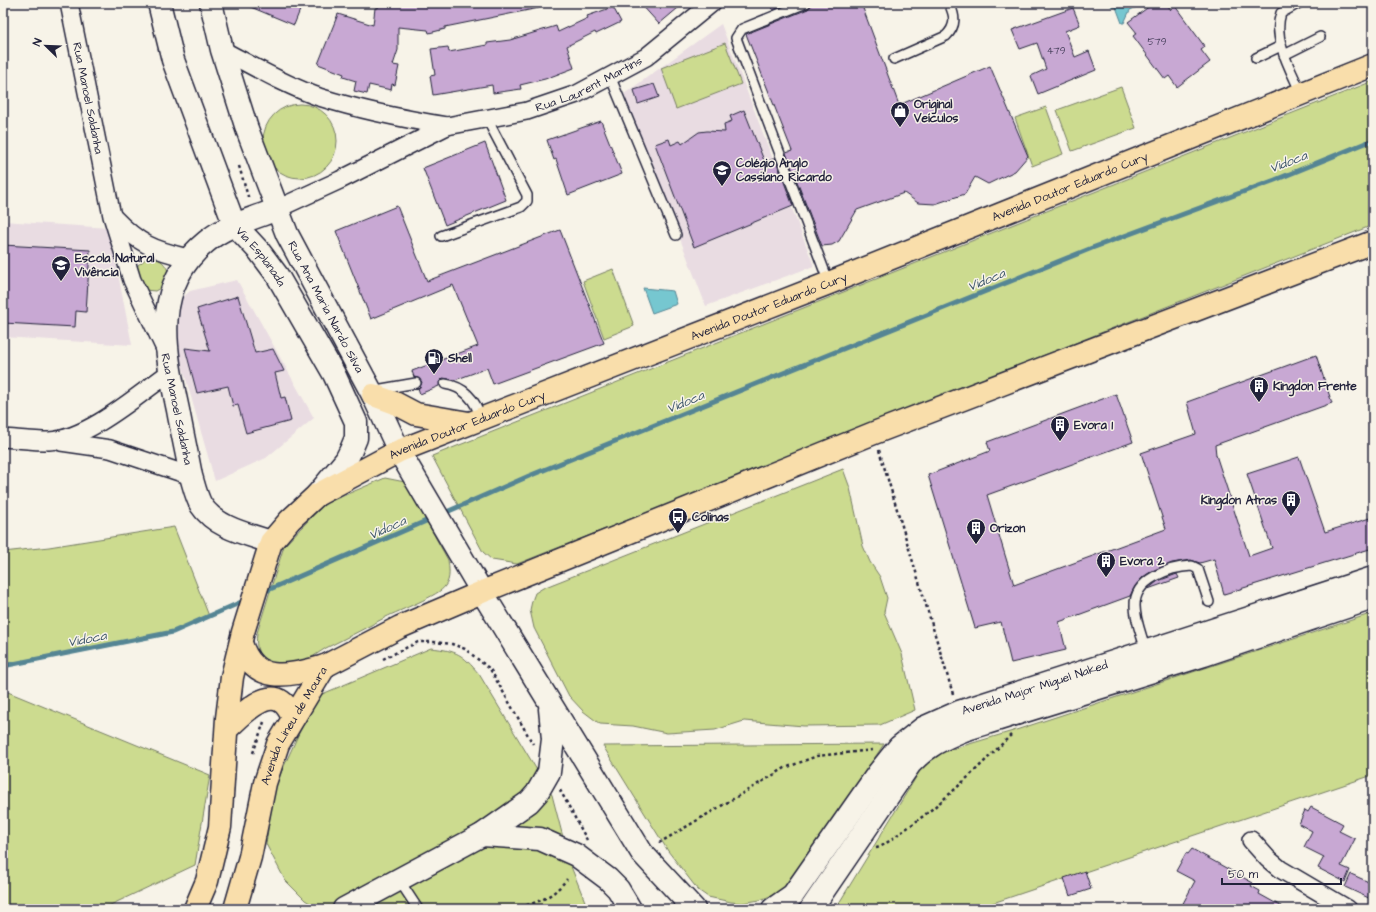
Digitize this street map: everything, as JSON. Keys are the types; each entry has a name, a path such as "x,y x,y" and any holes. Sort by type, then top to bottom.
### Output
{"main road":[{"name":"Via Esplanada","path":"159,3 173,60 234,224 259,251 276,275 334,374 356,422 356,438 346,460 317,495"},
{"name":"Rua Ana Maria Nardo Silva","path":"211,3 222,50 247,129 292,245 371,393 399,451 482,592 642,853 694,909"},
{"name":"Avenida Doutor Eduardo Cury","path":"242,638 269,548 290,520 317,495 399,451 829,283 1373,65"},
{"path":"166,349 168,309 171,294 176,279 188,258 207,241 234,224 277,209"},
{"path":"482,592 874,433 1373,242"},
{"name":"Rua Manoel Saldanha","path":"166,349 169,373 196,496 208,514 225,526 269,548"},
{"path":"371,393 416,414 476,421"},
{"name":"Avenida Major Miguel Naked","path":"773,909 793,895 879,772 899,747 923,728 959,712 1373,578"},
{"name":"Avenida Lineu de Moura","path":"235,909 250,857 265,783 278,744 324,666 400,627 482,592"},
{"name":"Avenida Major Miguel Naked","path":"811,909 910,764 921,753 937,741 964,730 1204,655 1373,598"},
{"path":"242,638 248,660 259,669 269,674 286,676 324,666"},
{"path":"195,909 208,881 220,828 232,677 242,638"},
{"path":"227,729 256,702 273,699 282,702 294,717"},
{"path":"344,909 482,835 529,802 538,793 549,772 553,739 550,703"},
{"path":"482,835 540,839 576,856 608,879 618,890 630,909"}],"street":[{"name":"Rua Manoel Saldanha","path":"69,3 112,216 132,280 166,349"},
{"name":"Rua Laurent Martins","path":"277,209 340,180 447,126 527,111 577,94 646,56 712,3"},
{"name":"Rua Laurent Martins","path":"222,50 284,82 318,96 408,119 447,126"},
{"path":"112,216 142,243 161,252 188,258"},
{"path":"50,441 75,435 96,425 169,373"},
{"path":"3,438 50,441 110,449 191,476"},
{"path":"1251,840 1268,859 1280,869 1348,909"}],"lane":[{"path":"806,3 742,29 738,33 736,43 829,283"},
{"path":"894,59 946,36 952,30 954,23 954,14 950,3"},
{"path":"1299,3 1282,14 1278,29 1283,50 1301,94"},
{"path":"1256,58 1320,37"},
{"path":"610,76 676,235"},
{"path":"442,236 521,207 527,201 527,195 487,119"},
{"path":"371,393 416,383"},
{"path":"445,384 464,391 472,398 478,408 476,421"},
{"path":"1146,652 1135,607 1137,596 1143,584 1161,573 1192,566 1198,569 1209,602"},
{"path":"399,879 418,909"}],"path":[{"path":"248,198 257,217"},
{"path":"874,433 959,712"},
{"path":"376,662 418,642 434,642 452,644 465,649 490,669"},
{"path":"253,758 255,743 273,699"},
{"path":"853,848 878,848 907,828 960,785 1012,735"},
{"path":"642,853 786,768 802,761 833,754 899,747"},
{"path":"515,909 543,900 556,893 567,879"}],"shaded area":[{"name":"Colégio Anglo Cassiano Ricardo","path":"721,24 814,266 706,306 624,94"},
{"name":"Escola Natural Vivência","path":"3,221 109,228 132,345 3,337"},
{"path":"237,280 314,418 266,458 215,481 176,344 177,316 180,300 190,291"}],"green space":[{"path":"725,43 741,84 676,109 661,68"},
{"path":"1373,81 1373,225 517,564 492,560 483,552 432,456"},
{"path":"1121,87 1136,128 1072,151 1057,110"},
{"path":"300,104 314,107 326,115 334,127 337,141 334,155 326,167 314,175 300,178 286,175 274,167 266,155 263,141 266,127 274,115 286,107"},
{"path":"1046,107 1063,154 1032,166 1015,118"},
{"path":"147,258 160,260 168,271 164,286 155,291 145,290 135,271 138,265"},
{"path":"613,269 634,326 604,338 583,281"},
{"path":"843,469 850,488 863,546 870,562 880,577 887,598 884,612 902,654 915,710 880,725 804,726 744,721 715,730 667,733 633,726 600,724 583,711 569,696 534,628 530,610 535,593 543,588"},
{"path":"385,478 405,482 448,560 449,573 447,583 442,590 435,594 386,617 326,648 303,662 290,665 281,665 267,662 262,658 258,651 257,633 284,546 324,504"},
{"path":"174,527 209,616 173,632 3,666 3,552 49,547"},
{"path":"1373,613 1373,775 975,909 836,908 929,756 1013,731"},
{"path":"431,648 454,652 468,662 479,674 552,795 570,864 588,909 409,909 316,907 305,900 285,880 266,844 274,788 306,718 320,695"},
{"path":"3,690 210,775 195,865 102,909 3,909"},
{"path":"884,744 795,876 778,893 760,900 742,903 708,897 698,890 668,851 603,746"}],"water":[{"path":"1109,3 1146,3 1130,10 1124,23 1122,23 1116,7 1112,7"},
{"path":"643,288 673,291 677,304 652,313"}],"building":[{"path":"241,3 284,3 300,10 294,25"},
{"path":"379,3 539,3 539,8 445,27 445,29 429,33 428,30 398,27 398,50 393,65 399,66 395,85 392,84 391,90 369,85 367,94 354,91 356,81 343,77 344,74 318,64 338,14 373,25 375,8 378,8"},
{"path":"640,3 684,3 659,24"},
{"path":"770,3 790,3 773,10"},
{"name":"Original Veículos","path":"812,3 861,3 899,105 990,66 1028,156 1015,171 988,184 975,177 965,194 935,204 918,203 904,193 857,210 839,241 832,245 822,246 786,153 792,151 746,34 808,9"},
{"path":"1154,3 1166,3 1171,10 1175,6 1205,47 1201,50 1210,62 1177,87 1169,76 1165,79 1133,36 1137,33 1128,22"},
{"path":"613,7 621,22 596,34 595,32 567,46 574,68 545,79 520,85 521,89 493,93 492,85 433,95 430,76 435,75 431,49 448,47 449,52 487,45 487,43 510,40 556,26 558,32 588,18 587,16"},
{"path":"1073,8 1080,25 1065,31 1075,57 1089,51 1096,70 1038,94 1031,76 1046,69 1037,43 1020,49 1012,30"},
{"path":"654,84 659,97 638,104 634,90"},
{"name":"Colégio Anglo Cassiano Ricardo","path":"744,110 765,163 775,158 793,206 694,247 655,144 669,139 671,145 680,141 682,144 699,132 725,132 724,124 732,121 730,116"},
{"path":"601,121 622,174 568,195 556,159 554,160 547,140"},
{"path":"485,143 506,200 445,225 423,168"},
{"path":"397,206 427,281 560,230 604,343 493,384 487,368 455,380 443,378 439,382 439,386 420,394 418,388 422,382 418,378 414,377 412,371 478,346 453,285 371,319 336,231"},
{"path":"3,245 90,250 86,312 76,311 75,327 3,323"},
{"path":"238,296 255,353 273,349 284,371 275,373 281,398 285,397 291,421 246,433 238,405 233,406 228,386 197,393 185,348 210,351 197,309"},
{"path":"1316,355 1332,403 1215,445 1216,455 1249,556 1272,548 1247,474 1299,457 1325,532 1373,517 1373,548 1224,594 1214,559 1200,563 1191,560 1172,563 1152,571 1143,577 1135,586 1130,596 1059,622 1066,650 1011,663 1001,622 975,628 928,475 990,451 987,442 1116,394 1133,442 987,495 1014,585 1166,529 1141,453 1196,434 1187,402"},
{"path":"1177,574 1179,578 1148,589 1158,581"},
{"path":"1311,807 1343,824 1339,831 1355,839 1341,866 1350,870 1345,882 1318,868 1324,857 1304,847 1312,831 1299,824 1305,810 1308,812"},
{"path":"1192,849 1253,883 1251,886 1260,891 1259,894 1286,909 1180,909 1195,881 1176,871 1186,853 1188,854"},
{"path":"1085,871 1091,889 1070,896 1064,878"},
{"path":"1351,874 1373,884 1373,900 1345,887"}],"waterway":[{"name":"Vidoca","path":"442,514 529,476 1092,248 1275,180 1373,140"},
{"name":"Vidoca","path":"261,593 433,518"},
{"name":"Vidoca","path":"3,666 173,632 246,600"}],"place":[{"name":"Original Veículos","path":"900,128"},
{"name":"Colégio Anglo Cassiano Ricardo","path":"722,187"},
{"name":"Escola Natural Vivência","path":"61,282"},
{"name":"Shell","path":"434,375"},
{"name":"Kingdon Frente","path":"1259,403"},
{"name":"Evora 1","path":"1060,442"},
{"name":"Kingdon Atras","path":"1291,517"},
{"name":"Colinas","path":"678,534"},
{"name":"Orizon","path":"976,545"},
{"name":"Evora 2","path":"1106,578"}]}
